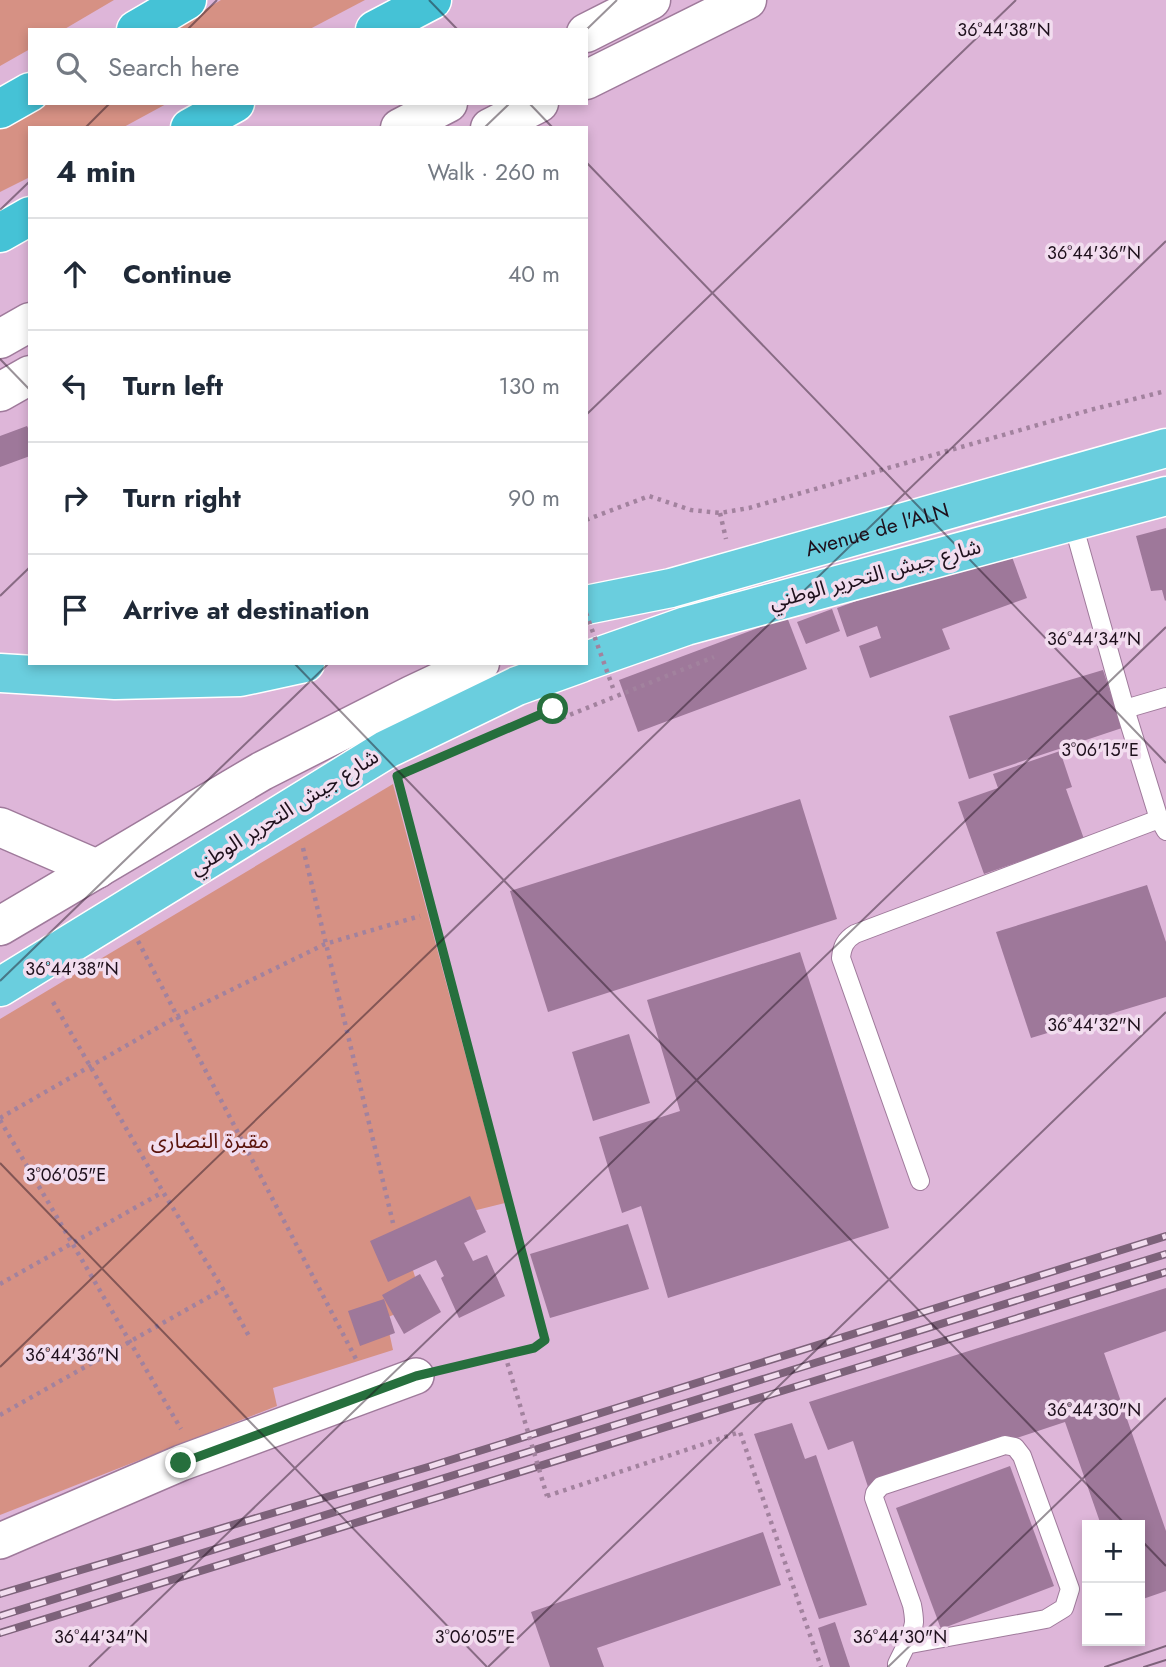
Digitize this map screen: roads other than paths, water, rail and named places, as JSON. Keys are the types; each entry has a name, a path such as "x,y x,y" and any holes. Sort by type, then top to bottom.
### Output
{"highway":[{"path":"139,28 187,0"},
{"path":"380,28 432,0"},
{"path":"0,109 28,93"},
{"path":"194,126 231,105"},
{"path":"0,233 28,217"},
{"name":"Avenue de l'ALN","path":"588,605 671,588 1166,448"},
{"name":"شارع جيش التحرير الوطني","path":"588,660 685,626 1166,496"},
{"path":"0,673 115,680 240,677 296,665"},
{"name":"شارع جيش التحرير الوطني","path":"0,986 387,749 517,686 575,665"}],"street":[{"path":"588,32 651,0"},
{"path":"588,79 747,0"},
{"path":"404,126 444,105"},
{"path":"494,126 535,105"},
{"path":"0,339 28,323"},
{"path":"0,392 28,376"},
{"path":"588,620 671,588"},
{"path":"0,926 262,771 476,665"},
{"path":"0,827 97,869"},
{"path":"0,1541 181,1463 416,1376"}],"lane":[{"path":"920,1181 841,958 841,949 847,938 1162,825 1125,709 1072,520"},
{"path":"1125,709 1166,697"},
{"path":"897,1667 905,1645 914,1623 912,1605 874,1498 875,1493 881,1486 1006,1445 1015,1447 1022,1456 1069,1589 1064,1608 1046,1619 905,1645"}],"tram line":[{"path":"1105,1667 1166,1646"},
{"path":"1144,1667 1166,1660"}],"railway":[{"path":"0,1594 428,1467 1166,1236"},
{"path":"0,1616 1166,1254"},
{"path":"0,1633 1166,1272"}],"park label":[{"name":"مقبرة النصارى","path":"210,1141"}]}
